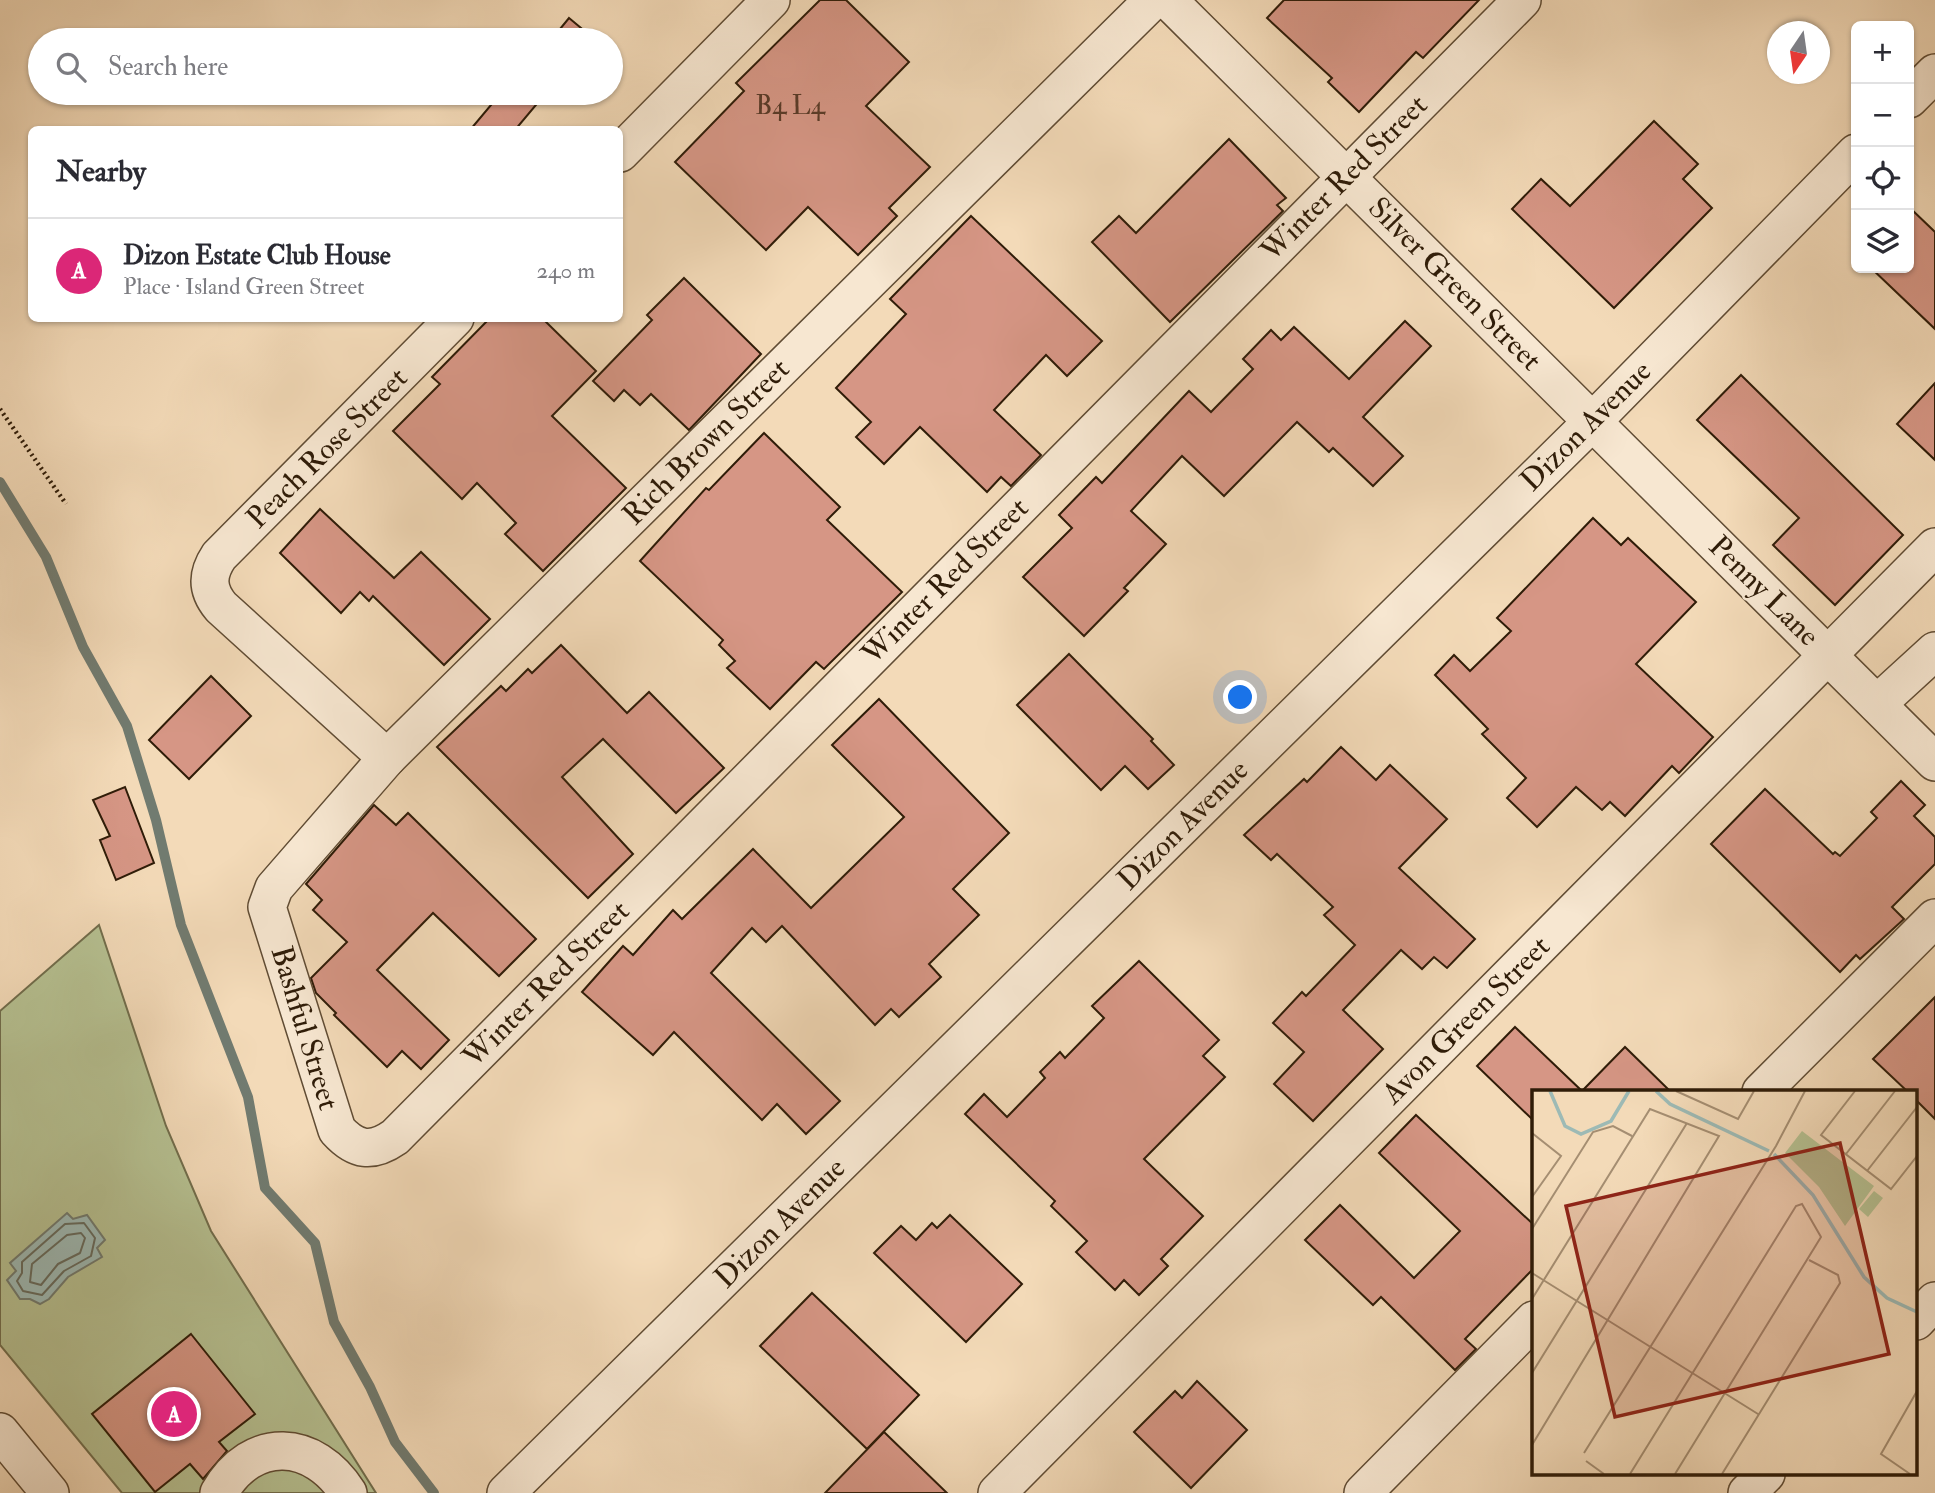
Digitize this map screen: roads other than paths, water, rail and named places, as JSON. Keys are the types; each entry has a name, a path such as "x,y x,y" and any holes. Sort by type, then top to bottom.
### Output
{"street":[{"path":"623,150 771,0"},
{"name":"Rich Brown Street","path":"269,895 387,758 1153,0"},
{"name":"Silver Green Street","path":"1168,0 1593,421"},
{"name":"Winter Red Street","path":"362,1149 379,1148 395,1137 1522,0"},
{"path":"1914,94 1935,72"},
{"name":"Dizon Avenue","path":"506,1493 1593,421 1851,158"},
{"name":"Peach Rose Street","path":"387,758 221,607 212,596 210,569 219,556 451,322"},
{"name":"Penny Lane","path":"1593,421 1935,762"},
{"name":"Avon Green Street","path":"998,1493 1935,547"},
{"path":"1877,704 1935,651"},
{"name":"Bashful Street","path":"269,895 267,907 337,1130 348,1143 362,1149"},
{"path":"1763,1090 1935,918"},
{"path":"1918,1319 1935,1301"},
{"path":"1363,1493 1532,1322"},
{"path":"0,1432 50,1493"},
{"path":"219,1493 229,1475 248,1460 271,1452 296,1451 318,1460 337,1475 348,1493"},
{"path":"1747,1493 1764,1476"}],"water":[{"path":"67,1213 73,1219 87,1215 105,1240 97,1248 102,1257 68,1277 49,1299 40,1304 30,1299 20,1299 7,1280 16,1271 10,1263"}],"waterway":[{"path":"0,482 46,557 83,647 127,726 156,820 181,925 248,1097 265,1188 315,1243 334,1322 370,1387 395,1442 434,1493"}],"place":[{"name":"Dizon Estate Club House","path":"174,1414"}]}
